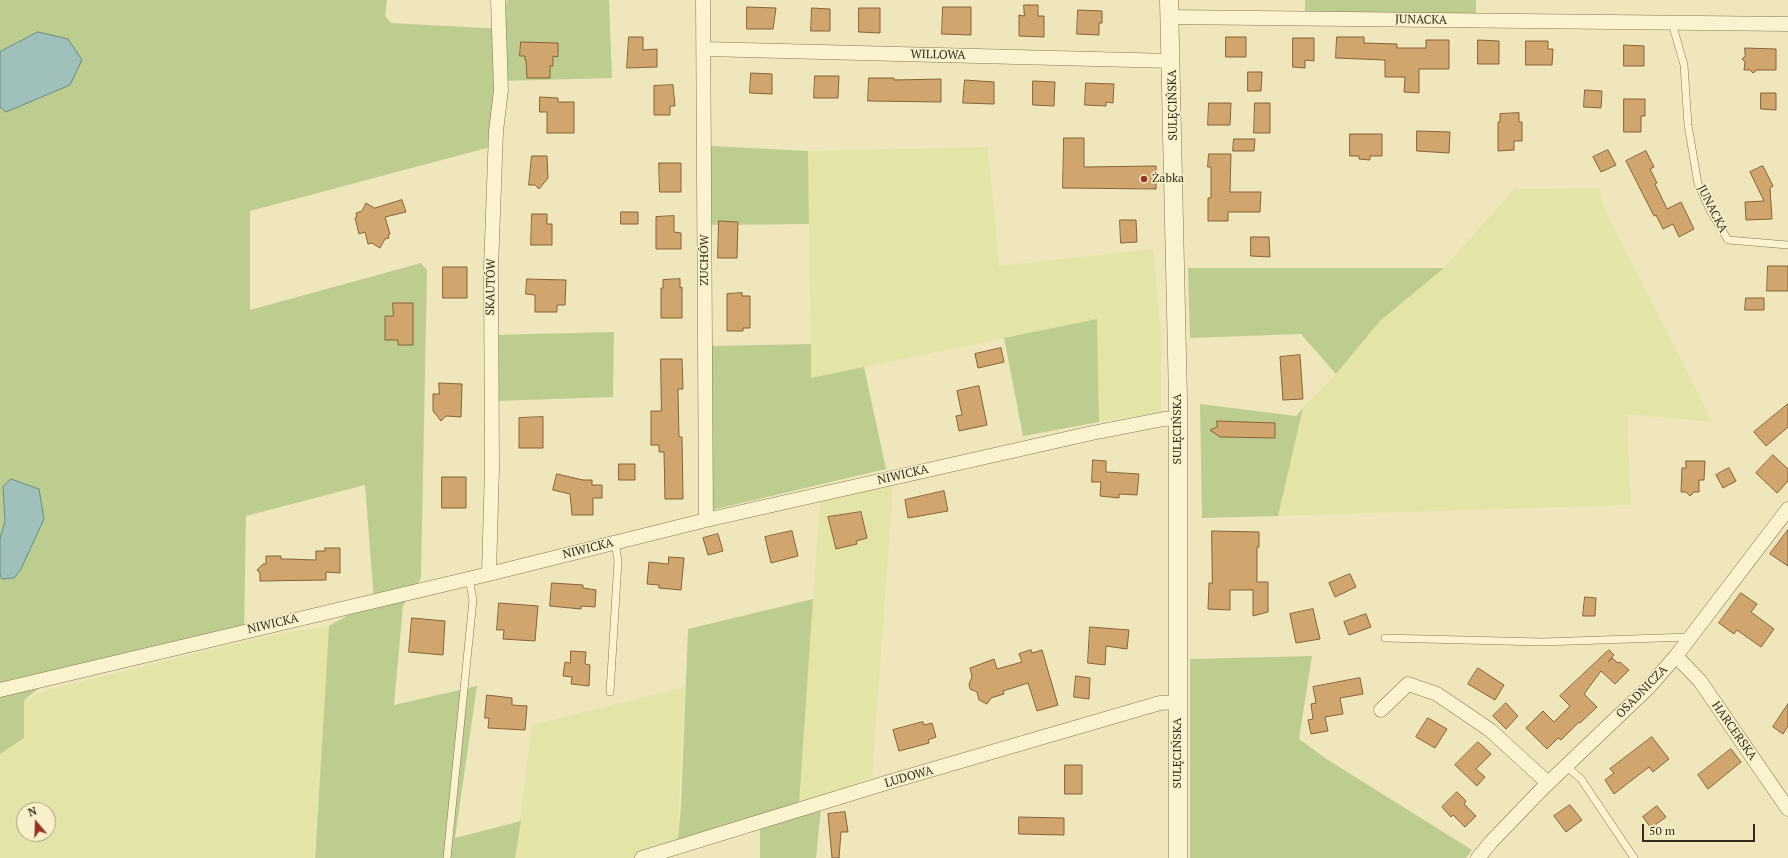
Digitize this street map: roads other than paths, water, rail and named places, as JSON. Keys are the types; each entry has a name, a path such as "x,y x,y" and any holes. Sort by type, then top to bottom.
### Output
{"street":[{"name":"SKAUTÓW","path":"490,574 492,467 491,268 495,200 496,131 501,90 498,0"},
{"name":"ZUCHÓW","path":"703,0 706,520"},
{"name":"JUNACKA","path":"1170,9 1672,23 1788,24"},
{"name":"SULĘCIŃSKA","path":"1170,9 1178,418 1178,858"},
{"name":"WILLOWA","path":"704,49 1172,61"},
{"name":"NIWICKA","path":"0,690 490,574 706,520 1092,433 1164,419 1178,418"},
{"name":"OSADNICZA","path":"1478,858 1491,842 1548,783 1649,687 1676,656 1788,510"},
{"name":"HARCERSKA","path":"1676,656 1700,681 1788,809"},
{"path":"1381,710 1408,684 1437,694 1490,730 1548,783"},
{"name":"LUDOWA","path":"642,858 889,782 1160,703 1178,702"}],"lane":[{"name":"JUNACKA","path":"1672,23 1684,65 1688,125 1698,184 1711,212 1728,240 1788,245"},
{"path":"610,692 618,561 615,542"},
{"path":"447,858 473,600 469,578"},
{"path":"1385,638 1542,642 1690,637"},
{"path":"1566,766 1581,779 1634,858"}],"water":[{"path":"38,32 68,39 82,60 70,85 6,112 0,107 0,52"},
{"path":"11,479 39,489 44,519 21,569 14,578 2,579 0,574 0,538 5,521 3,487"}],"place":[{"name":"Żabka","path":"1144,179"}]}
